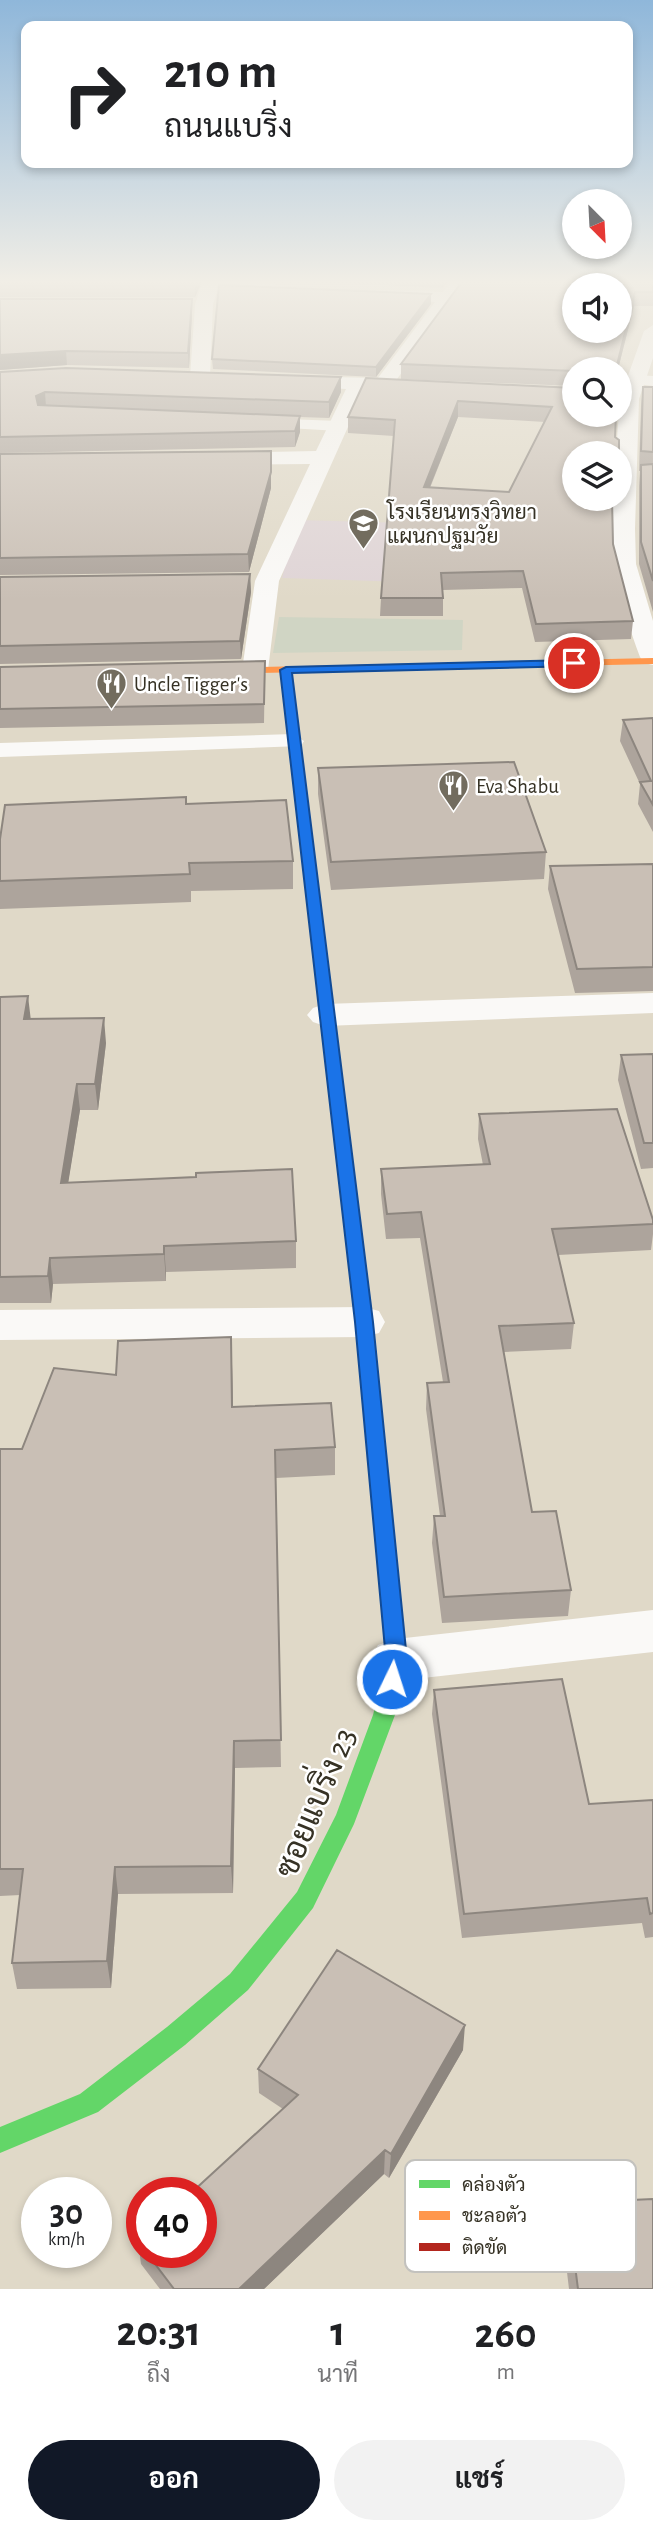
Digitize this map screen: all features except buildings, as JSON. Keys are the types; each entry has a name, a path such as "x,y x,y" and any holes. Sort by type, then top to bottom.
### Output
{"street":[{"path":"357,386 267,581 248,670 653,659 632,598 624,564 633,529 634,390 653,400"},
{"path":"413,386 432,387"},
{"path":"203,459 325,457"},
{"path":"240,582 267,581"},
{"name":"ซอยแบริ่ง 23","path":"0,2140 89,2103 176,2036 239,1982 305,1900 346,1817 384,1716 396,1660 364,1322 325,1015 286,670"},
{"path":"325,1015 653,1003"},
{"path":"0,1325 364,1322"},
{"path":"396,1660 653,1631"}],"lane":[{"path":"242,422 339,426"},
{"path":"0,750 293,741"},
{"path":"276,810 302,809"}],"shaded area":[{"name":"โรงเรียนทรงวิทยา แผนกปฐมวัย","path":"296,520 443,524 437,583 282,578"}],"green space":[{"path":"279,617 463,620 462,650 273,653"}],"traffic: fast":[{"path":"317,932 366,1339"},
{"path":"0,2140 89,2103 176,2036 239,1982 305,1900 346,1817 384,1715 390,1686"}],"traffic: slow":[{"path":"261,670 653,661"}],"traffic: jam":[{"path":"286,670 317,932"},
{"path":"366,1339 396,1660 390,1686"}],"place":[{"name":"โรงเรียนทรงวิทยา แผนกปฐมวัย","path":"364,551"},
{"name":"Uncle Tigger's","path":"111,711"},
{"name":"Eva Shabu","path":"453,813"}],"route":[{"path":"392,1679 396,1660 364,1322 325,1015 286,670 574,663"}]}
